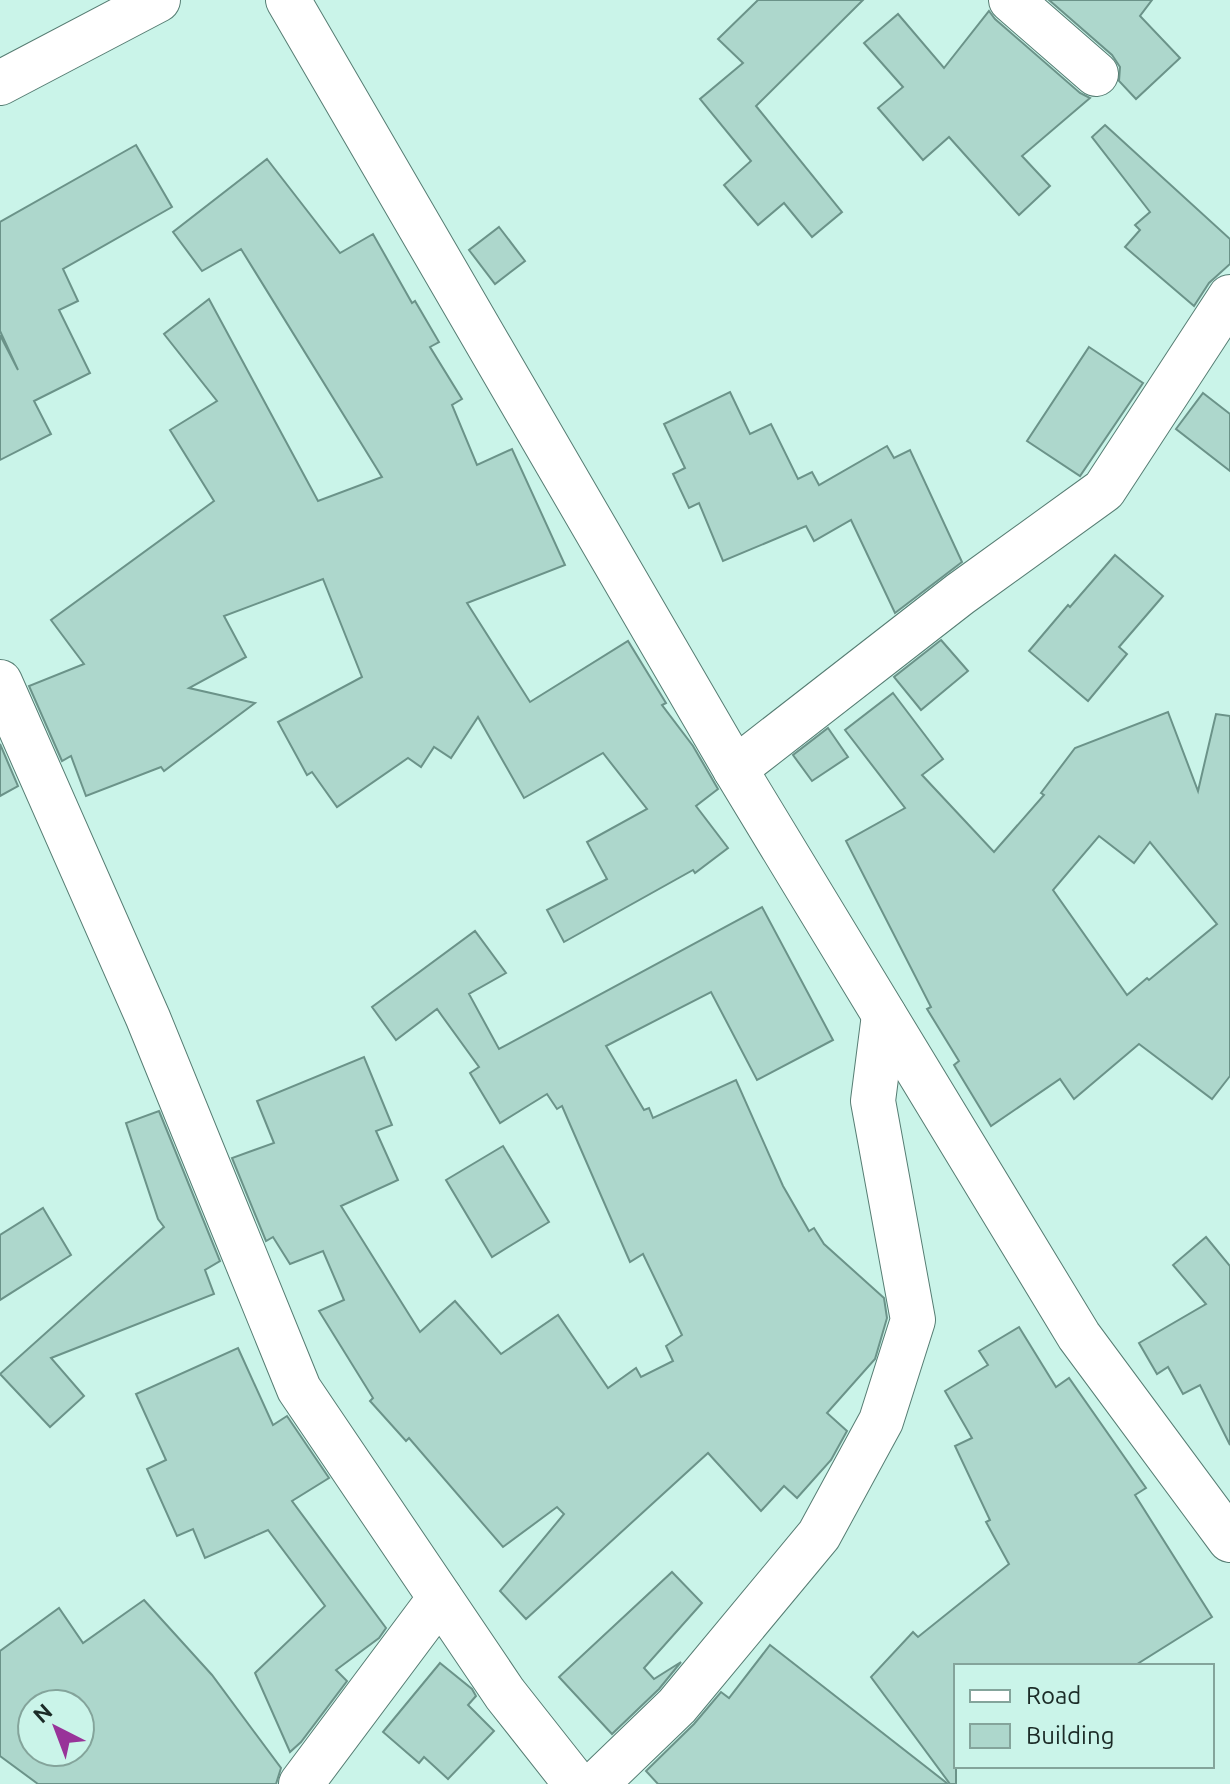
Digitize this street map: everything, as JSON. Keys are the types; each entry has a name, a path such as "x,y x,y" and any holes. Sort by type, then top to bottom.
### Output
{"street":[{"path":"0,83 158,0"},
{"path":"288,0 735,769 1079,1336 1230,1540"},
{"path":"1011,0 1096,74"},
{"path":"735,769 960,594 1104,490 1230,297"},
{"path":"0,682 148,1018 299,1389 505,1694 576,1784"},
{"path":"596,1784 677,1706 819,1535 881,1421 913,1320 873,1101 884,1015"},
{"path":"301,1784 440,1598"}],"building":[{"path":"758,0 863,0 756,106 842,212 812,237 784,203 758,225 724,185 751,161 700,99 743,63 718,39"},
{"path":"1049,0 1152,0 1140,16 1180,58 1136,99 1119,81 1120,67 1112,55"},
{"path":"989,11 1080,93 1090,98 1022,156 1050,186 1019,215 949,137 923,160 878,108 903,87 864,43 898,14 944,68"},
{"path":"1105,125 1230,239 1230,264 1209,283 1194,306 1125,247 1140,230 1135,225 1150,212 1092,137"},
{"path":"136,145 172,207 63,269 78,301 59,310 90,373 34,401 51,434 0,460 0,335 18,370 0,331 0,222"},
{"path":"267,159 340,253 373,234 412,303 415,301 439,342 430,347 462,399 452,405 477,465 512,449 565,565 467,603 530,702 628,641 666,703 662,705 693,746 718,789 696,806 728,848 695,873 693,870 564,942 547,910 607,879 587,842 647,809 603,753 524,798 478,717 451,758 434,747 421,767 408,758 337,807 312,772 307,775 278,722 362,677 323,579 224,616 246,657 189,688 255,703 164,771 161,767 86,796 71,756 62,761 29,686 84,664 51,620 214,501 170,430 217,401 164,334 209,299 318,501 382,477 241,249 202,271 173,232"},
{"path":"499,227 525,261 495,284 469,250"},
{"path":"1089,347 1143,383 1080,476 1027,441"},
{"path":"730,392 750,434 771,424 798,479 812,472 819,485 887,446 894,458 910,450 962,562 895,613 851,520 814,541 806,526 723,561 699,503 689,508 673,474 685,468 664,424"},
{"path":"1203,393 1230,414 1230,471 1176,429"},
{"path":"1115,555 1163,596 1119,647 1127,654 1088,701 1029,651"},
{"path":"941,640 968,671 921,710 894,677"},
{"path":"893,693 943,759 922,775 994,852 1044,795 1041,793 1075,748 1168,712 1198,791 1216,714 1230,716 1230,1076 1212,1099 1139,1044 1074,1099 1060,1079 991,1126 954,1065 959,1061 927,1009 931,1007 846,841 905,808 845,730","holes":["1099,836 1134,863 1150,842 1217,924 1127,995 1053,890"]},
{"path":"828,728 848,757 812,781 793,755"},
{"path":"0,744 18,786 0,796"},
{"path":"762,907 833,1040 757,1080 711,992 606,1046 644,1110 649,1108 653,1118 736,1080 783,1186 809,1231 814,1228 824,1244 884,1298 887,1318 875,1359 827,1413 847,1431 831,1460 797,1498 784,1486 761,1511 708,1453 526,1619 500,1591 564,1514 557,1507 503,1547 409,1438 406,1441 370,1401 373,1398 319,1311 344,1300 323,1251 290,1264 273,1237 266,1241 232,1158 274,1143 257,1101 364,1057 392,1125 376,1131 398,1180 341,1206 420,1332 455,1301 501,1354 558,1315 608,1388 636,1368 641,1377 673,1361 666,1346 682,1335 643,1254 630,1262 562,1106 557,1109 547,1094 500,1123 470,1073 479,1067 437,1009 396,1040 372,1007 475,931 506,973 469,994 499,1049"},
{"path":"159,1111 220,1261 205,1270 214,1294 51,1358 84,1396 50,1427 0,1374 164,1227 158,1219 126,1123"},
{"path":"503,1146 549,1222 492,1257 446,1180"},
{"path":"43,1208 71,1255 0,1300 0,1235"},
{"path":"1206,1237 1230,1266 1230,1445 1200,1385 1183,1394 1168,1367 1157,1374 1139,1343 1206,1304 1173,1265"},
{"path":"1019,1327 1056,1387 1069,1378 1146,1488 1135,1495 1212,1617 1137,1664 954,1664 956,1784 950,1784 871,1677 913,1632 918,1637 1009,1564 986,1522 990,1520 955,1446 972,1438 945,1391 988,1365 979,1351"},
{"path":"238,1348 273,1425 287,1416 329,1478 292,1501 386,1628 379,1638 336,1670 347,1681 290,1752 255,1673 325,1606 268,1530 205,1558 193,1529 177,1536 147,1469 166,1460 136,1394"},
{"path":"672,1572 702,1603 644,1668 654,1679 681,1662 659,1689 612,1734 559,1677"},
{"path":"144,1600 212,1675 281,1768 276,1784 38,1784 16,1768 96,1768 96,1688 16,1688 16,1768 0,1756 0,1651 59,1608 83,1643"},
{"path":"770,1645 948,1784 658,1784 646,1771 694,1724 721,1692 729,1698"},
{"path":"440,1663 472,1689 476,1696 468,1705 494,1731 448,1779 424,1757 419,1763 383,1732"}]}
